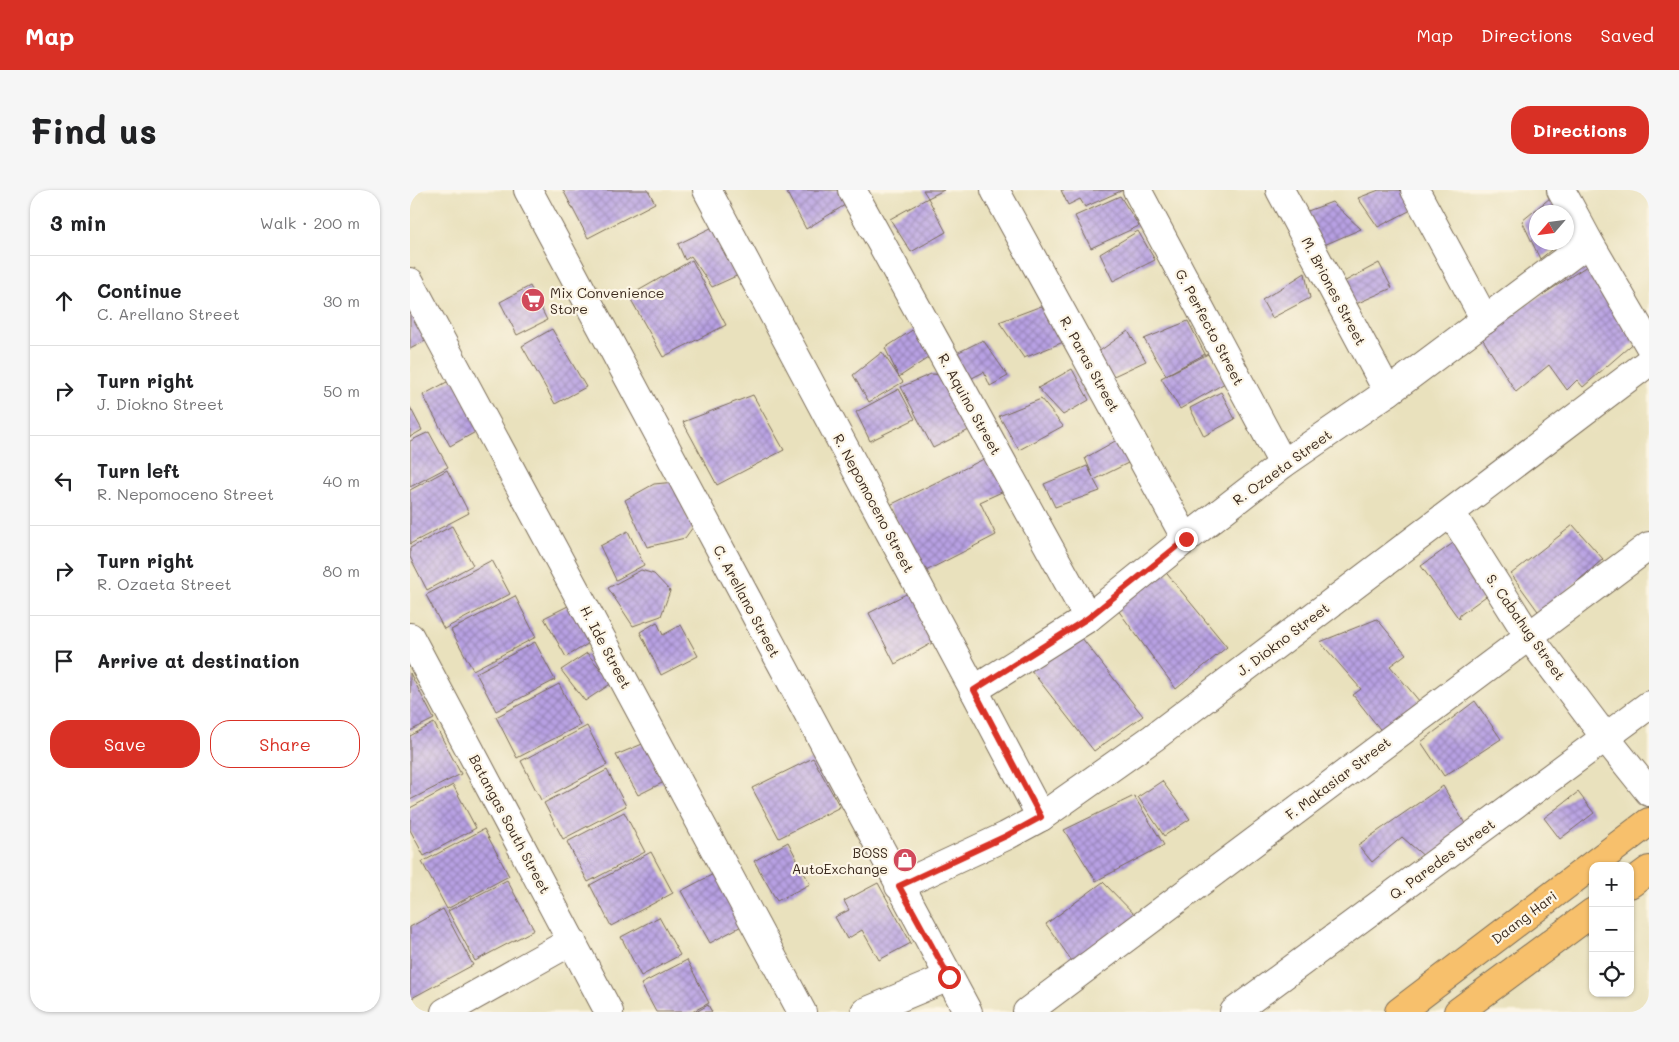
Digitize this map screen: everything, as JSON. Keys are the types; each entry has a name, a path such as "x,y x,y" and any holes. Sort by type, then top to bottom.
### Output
{"main road":[{"name":"Daang Hari","path":"1399,1012 1649,822"},
{"path":"1634,881 1649,870"},
{"path":"1458,1012 1589,915"}],"street":[{"name":"C. Arellano Street","path":"528,190 968,1012"},
{"name":"R. Nepomoceno Street","path":"707,190 1041,817"},
{"name":"R. Aquino Street","path":"852,190 1088,618"},
{"name":"R. Paras Street","path":"995,190 1186,539"},
{"name":"G. Perfecto Street","path":"1137,190 1283,464"},
{"name":"M. Briones Street","path":"1280,190 1388,392"},
{"path":"1415,190 1485,320"},
{"path":"1561,190 1649,346"},
{"name":"R. Ozaeta Street","path":"974,690 1088,618 1283,464 1388,392 1589,242"},
{"name":"H. Ide Street","path":"410,282 802,1012"},
{"name":"J. Diokno Street","path":"899,886 1006,836 1041,817 1152,738 1649,362"},
{"name":"S. Cabahug Street","path":"1451,513 1528,635 1649,792"},
{"name":"F. Makasiar Street","path":"1027,1012 1649,546"},
{"name":"Batangas South Street","path":"410,637 609,1012"},
{"name":"Q. Paredes Street","path":"1234,1012 1649,705"},
{"path":"445,1012 572,940"},
{"path":"866,1012 949,977"}],"building":[{"path":"563,190 648,190 655,203 588,238"},
{"path":"793,190 847,190 853,200 806,229 787,193"},
{"path":"923,190 944,190 928,198"},
{"path":"1061,190 1123,190 1085,207 1080,199 1068,205"},
{"path":"1379,190 1407,190 1415,208 1378,227 1358,198"},
{"path":"1120,196 1139,226 1091,248 1075,216"},
{"path":"928,198 946,232 911,252 890,219"},
{"path":"1550,198 1554,205 1541,205"},
{"path":"1332,202 1361,229 1315,249 1297,215"},
{"path":"1529,215 1529,236 1522,221"},
{"path":"715,226 743,273 712,287 691,256 685,260 678,244"},
{"path":"1138,231 1155,260 1113,281 1100,254"},
{"path":"1536,250 1551,250 1540,259"},
{"path":"692,260 726,325 663,357 629,296"},
{"path":"1379,263 1392,288 1349,307 1338,285"},
{"path":"1587,266 1637,340 1583,387 1577,380 1567,390 1549,365 1516,392 1480,335"},
{"path":"1305,273 1310,298 1272,318 1262,300"},
{"path":"530,286 547,320 517,335 500,302"},
{"path":"410,292 433,337 410,349"},
{"path":"1044,305 1066,341 1024,358 999,322"},
{"path":"1188,321 1205,354 1166,375 1144,339"},
{"path":"917,327 934,354 899,377 885,348"},
{"path":"552,329 586,387 555,404 522,346"},
{"path":"1128,331 1146,361 1103,381 1091,357"},
{"path":"983,340 1008,376 990,386 984,372 962,383 947,358"},
{"path":"882,352 903,382 869,402 853,375"},
{"path":"1208,354 1225,383 1180,409 1161,378"},
{"path":"1072,369 1089,400 1063,415 1038,388"},
{"path":"931,374 945,375 975,427 933,448 901,387"},
{"path":"456,377 483,428 450,446 423,395"},
{"path":"899,389 915,419 870,441 856,412"},
{"path":"1221,392 1235,419 1204,436 1190,408"},
{"path":"753,395 784,450 717,485 683,422"},
{"path":"1041,399 1063,426 1019,450 999,416"},
{"path":"410,407 422,430 410,437"},
{"path":"429,432 448,467 410,487 410,441"},
{"path":"1117,440 1130,462 1094,480 1100,491 1055,507 1044,484 1087,466 1093,477 1085,458"},
{"path":"990,456 1006,490 980,502 996,535 924,572 888,506"},
{"path":"447,470 469,513 410,544 410,490"},
{"path":"675,482 689,511 685,513 693,527 685,538 647,547 625,500 654,484"},
{"path":"1573,525 1603,559 1540,614 1511,574"},
{"path":"452,526 473,565 427,590 410,557 410,548"},
{"path":"628,531 644,565 616,580 600,546"},
{"path":"1456,541 1489,594 1460,615 1459,619 1421,566"},
{"path":"492,560 510,594 444,629 426,595"},
{"path":"1163,569 1227,647 1176,689 1115,606"},
{"path":"641,570 654,574 670,591 661,616 633,626 608,588"},
{"path":"914,590 941,638 895,664 869,613"},
{"path":"515,596 536,637 473,670 451,630"},
{"path":"576,602 596,639 566,657 544,618"},
{"path":"1377,619 1406,654 1390,666 1420,702 1383,733 1353,695 1361,689 1320,642"},
{"path":"657,622 663,635 681,625 698,656 661,675 640,632"},
{"path":"1078,633 1143,716 1094,751 1027,665"},
{"path":"535,642 555,680 496,711 476,673"},
{"path":"587,653 612,683 585,701 561,670"},
{"path":"410,673 434,719 410,731"},
{"path":"559,684 580,725 517,758 496,717"},
{"path":"1475,701 1501,739 1444,776 1421,742"},
{"path":"434,723 461,774 410,800 410,736"},
{"path":"587,726 607,765 541,800 521,761"},
{"path":"652,740 672,778 638,795 616,755"},
{"path":"813,758 840,807 779,838 752,788"},
{"path":"607,770 626,806 563,839 544,803"},
{"path":"1162,781 1190,819 1164,836 1138,797"},
{"path":"453,785 476,828 424,856 410,830 410,808"},
{"path":"1443,786 1471,834 1426,858 1402,837 1372,862 1358,845"},
{"path":"1578,792 1594,813 1560,839 1544,818"},
{"path":"1134,796 1164,845 1096,881 1064,830"},
{"path":"624,812 645,852 588,882 567,842"},
{"path":"484,829 509,876 447,909 422,862"},
{"path":"788,842 810,884 777,901 754,861"},
{"path":"651,852 673,893 611,926 590,885"},
{"path":"721,870 749,922 710,943 681,891"},
{"path":"507,880 534,930 475,961 448,911"},
{"path":"1103,882 1141,921 1074,964 1046,924"},
{"path":"878,883 911,943 879,960 862,930 847,939 835,917 849,910 844,901"},
{"path":"443,909 473,965 410,999 410,927"},
{"path":"659,917 680,955 641,976 621,937"},
{"path":"687,960 709,1003 692,1012 656,1012 641,984"},
{"path":"708,1005 712,1012 696,1012"}],"place":[{"name":"Mix Convenience Store","path":"533,300"},
{"name":"BOSS AutoExchange","path":"905,860"}],"route":[{"path":"949,977 899,886 1006,836 1041,817 974,690 1088,618 1186,539"}]}
